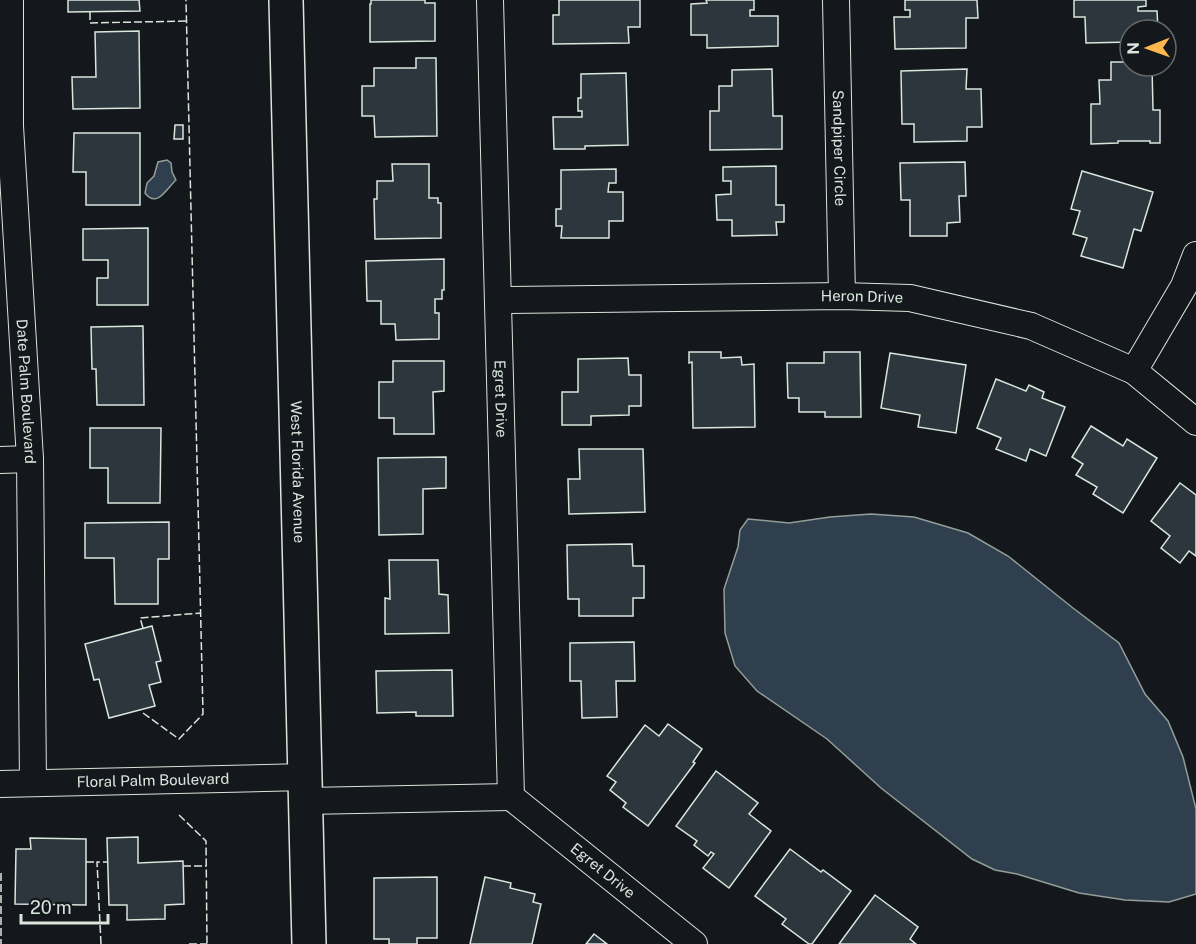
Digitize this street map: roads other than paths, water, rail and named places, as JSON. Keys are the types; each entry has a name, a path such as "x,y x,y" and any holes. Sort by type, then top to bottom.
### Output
{"street":[{"name":"Date Palm Boulevard","path":"10,0 5,127 30,459 33,783"},
{"name":"West Florida Avenue","path":"286,0 309,944"},
{"name":"Egret Drive","path":"490,0 511,797 694,944"},
{"name":"Sandpiper Circle","path":"836,0 842,296"},
{"path":"1134,371 1184,286 1196,255"},
{"name":"Heron Drive","path":"499,300 842,296 910,298 1031,326 1134,371 1196,422"},
{"path":"0,460 30,459"},
{"name":"Floral Palm Boulevard","path":"0,784 306,789"},
{"path":"306,789 511,797"}],"water":[{"path":"167,160 171,163 176,180 162,196 154,199 149,197 145,193 147,183 154,176 158,162"},
{"path":"871,514 914,517 968,533 1008,556 1119,643 1145,694 1168,721 1183,757 1196,809 1196,894 1169,902 1125,900 1079,893 1017,874 995,870 972,859 881,788 827,739 757,691 735,666 725,633 724,589 738,547 740,530 748,519 789,523"}]}
